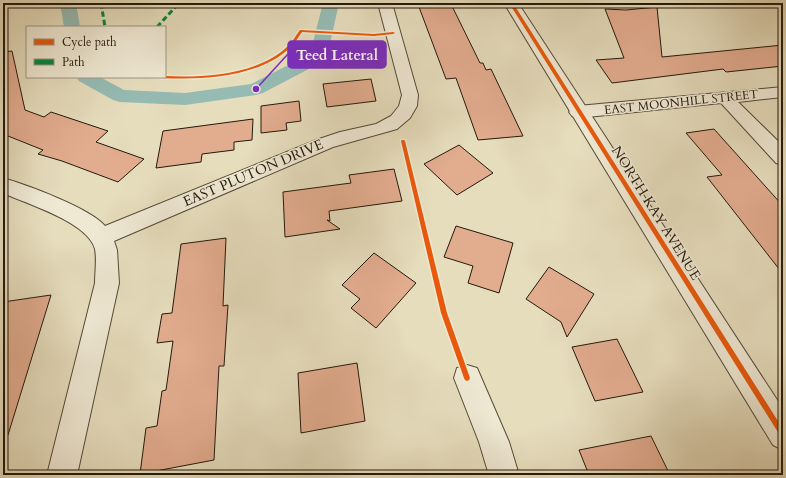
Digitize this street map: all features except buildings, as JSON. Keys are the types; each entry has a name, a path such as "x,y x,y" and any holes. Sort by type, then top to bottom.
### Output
{"street":[{"name":"EAST PLUTON DRIVE","path":"101,237 318,146 389,126 399,119 409,105 410,95 385,3"},
{"name":"NORTH KAY AVENUE","path":"511,3 578,112 783,435"},
{"name":"EAST MOONHILL STREET","path":"578,112 783,92"},
{"path":"725,98 783,158"},
{"path":"3,185 79,217 92,226 101,237 106,250 107,283 62,475"},
{"path":"467,378 494,442 504,475"}],"waterway":[{"path":"68,3 72,26"},
{"path":"88,78 120,96 185,99 256,89 318,57 331,3"}],"marked path":[{"path":"101,3 105,26"},
{"path":"158,26 179,3"}],"cycle path":[{"path":"511,3 783,435"},
{"path":"166,77 198,78 218,76 258,66 275,57 290,46 301,31 374,35 393,33"},
{"path":"403,141 444,313 467,378"}],"place":[{"name":"Teed Lateral","path":"256,89"}]}
